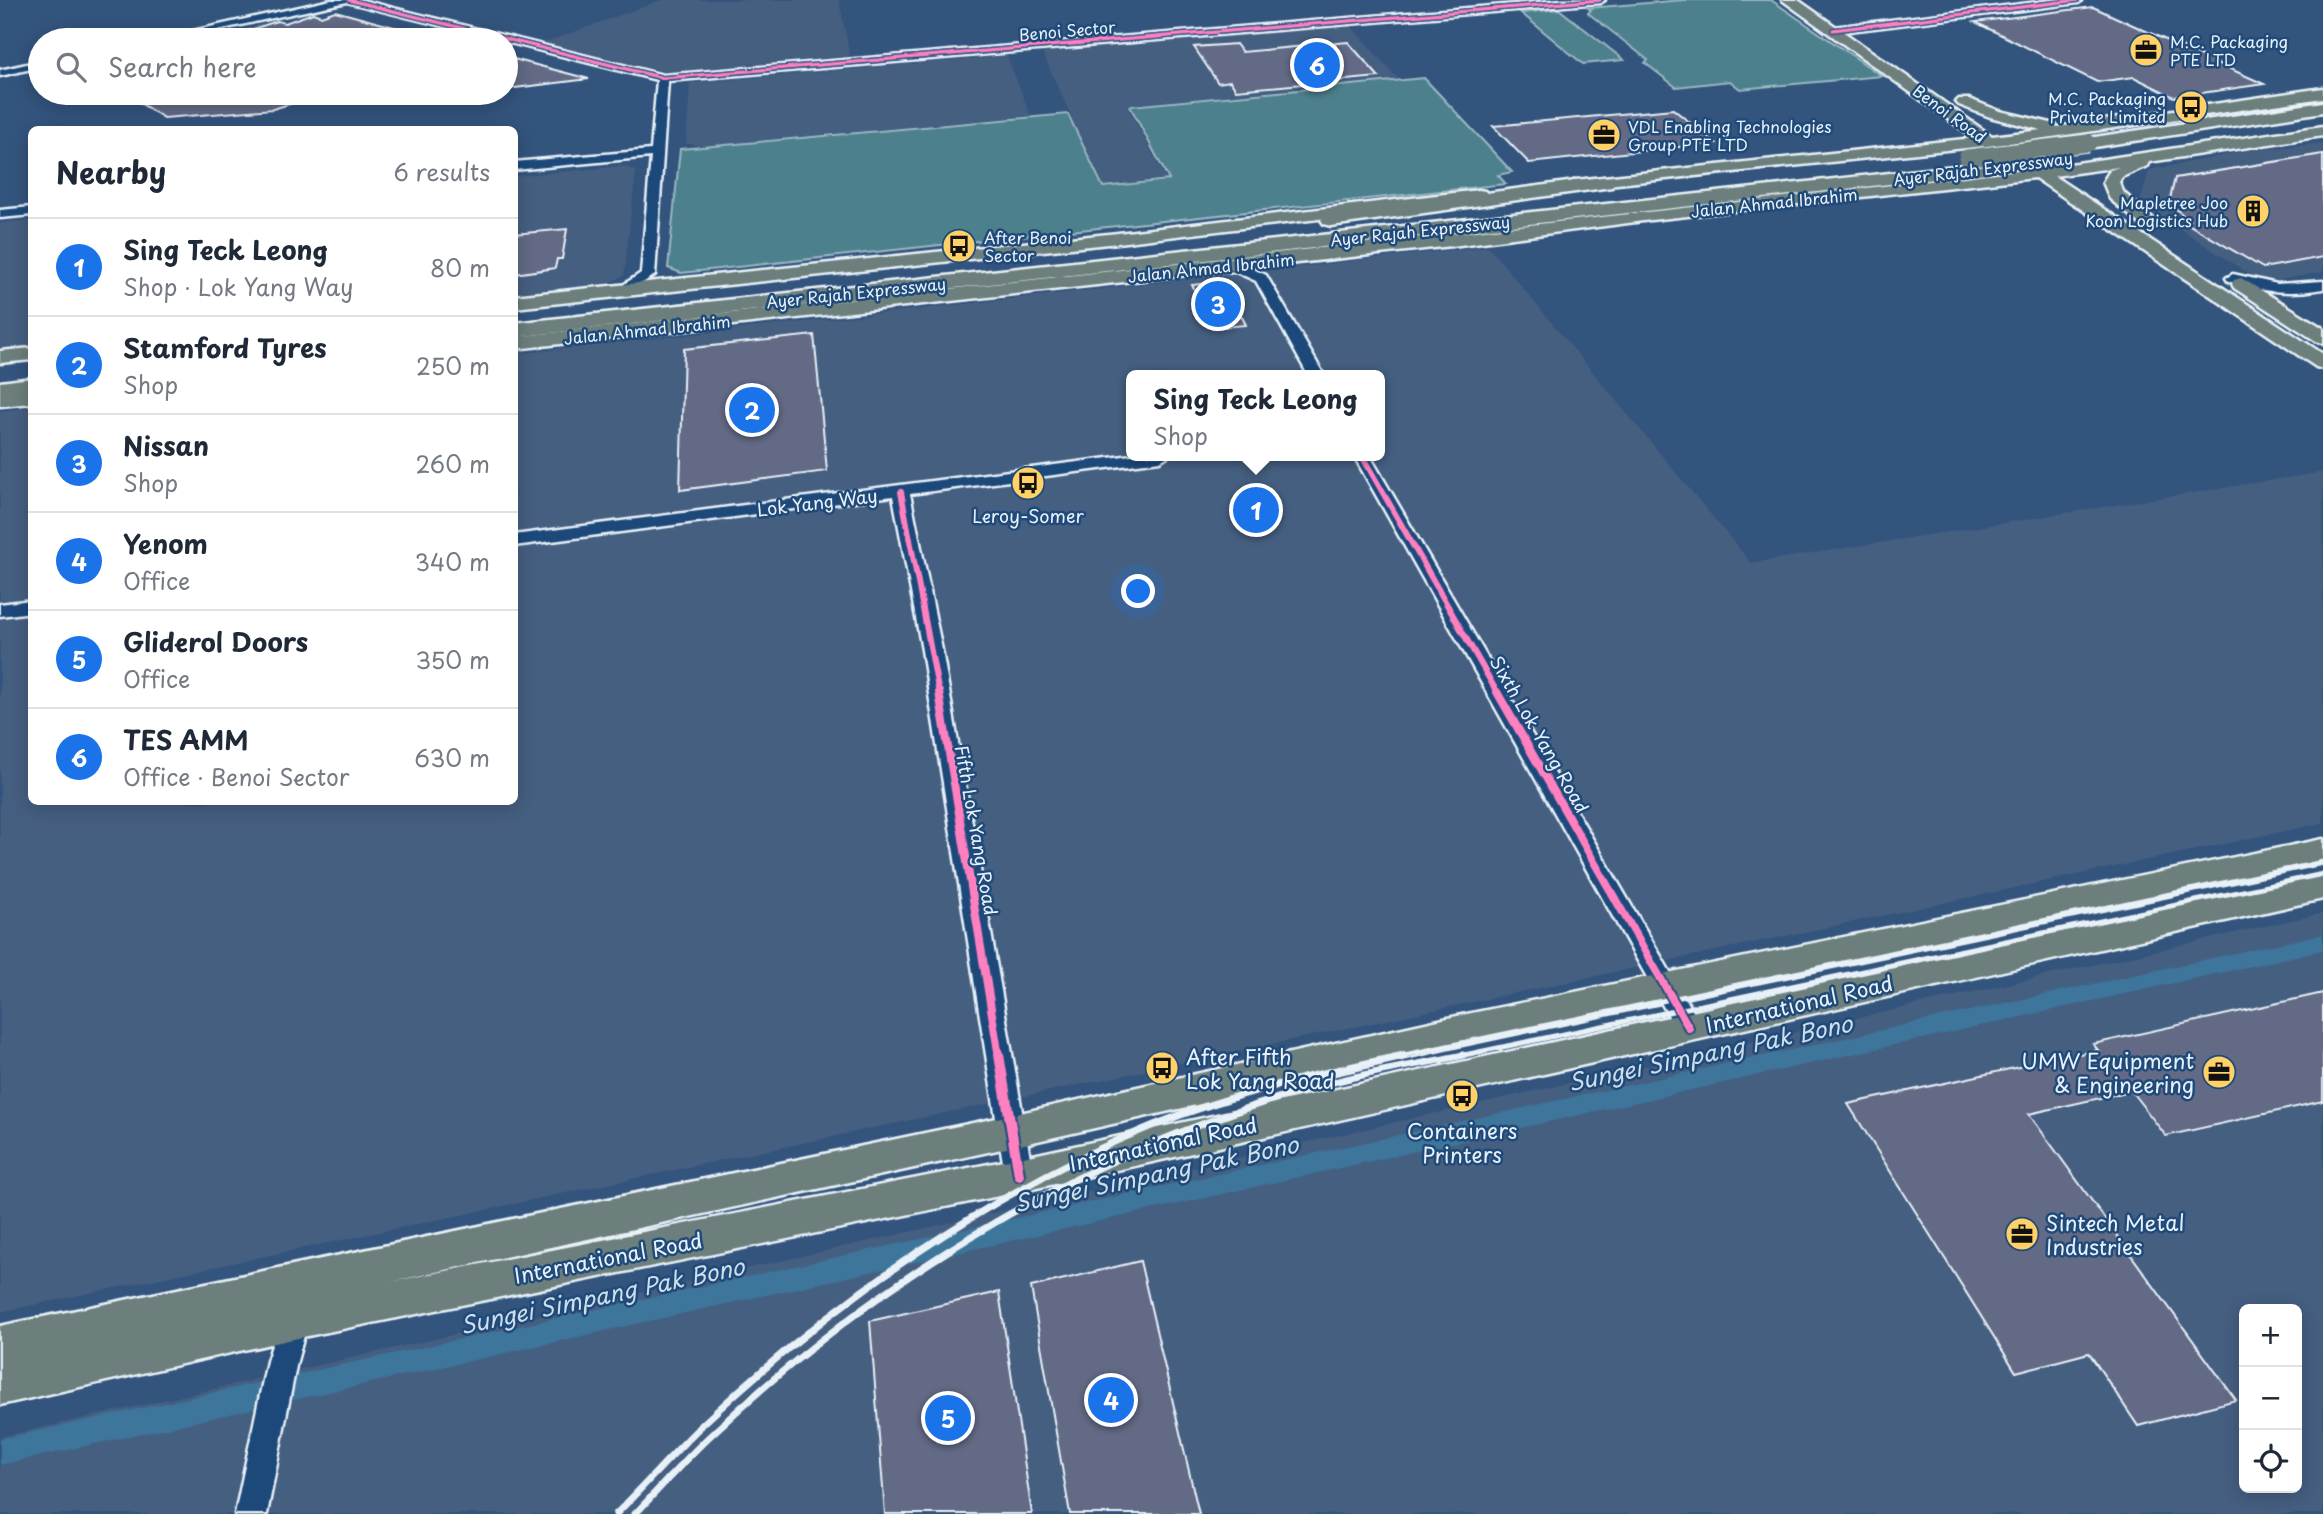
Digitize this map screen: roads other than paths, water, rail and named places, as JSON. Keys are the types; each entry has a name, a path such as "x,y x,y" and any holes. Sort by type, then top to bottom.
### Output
{"highway":[{"name":"Ayer Rajah Expressway","path":"518,330 1979,169 2323,107"},
{"name":"Ayer Rajah Expressway","path":"2090,148 2323,118"},
{"name":"Ayer Rajah Expressway","path":"518,315 1309,226 1979,169"},
{"path":"1309,226 1323,221 1385,211 1605,183"},
{"path":"1188,256 1291,250 1651,215"},
{"path":"0,368 28,365"},
{"path":"0,389 28,386"}],"main road":[{"name":"Benoi Road","path":"1789,0 1988,141 2032,158 2147,228"},
{"path":"1838,13 1877,40"},
{"name":"Jalan Ahmad Ibrahim","path":"518,343 1452,241 1651,215 1965,181 1979,169 2090,148 2323,93"},
{"name":"Benoi Road","path":"2090,148 2027,122 1959,99 2032,158 2147,228 2323,363"},
{"path":"1931,148 1950,138 1961,121"},
{"name":"Jalan Ahmad Ibrahim","path":"2032,158 2090,148 2156,157 2323,131"},
{"path":"518,302 1988,141"},
{"path":"1931,148 2032,158 2090,148"},
{"path":"2147,228 2116,195 2111,182 2125,169 2156,157"},
{"path":"1965,181 2001,183 2049,192 2147,228"},
{"path":"2228,275 2323,337"},
{"path":"0,358 28,354"},
{"path":"0,400 28,397"},
{"name":"International Road","path":"0,1346 1011,1131 1666,988 2323,851"},
{"name":"International Road","path":"0,1385 293,1320 1019,1175 2323,887"}],"street":[{"path":"214,28 347,0"},
{"name":"Benoi Sector","path":"347,0 460,28"},
{"name":"Benoi Sector","path":"518,42 663,78 1600,0"},
{"path":"1833,30 2078,0"},
{"path":"0,73 28,67"},
{"path":"648,275 663,78"},
{"path":"518,166 658,153"},
{"path":"0,214 28,211"},
{"path":"1261,278 1273,266 1293,258"},
{"path":"1213,266 1239,268 1261,278 1313,370"},
{"path":"648,275 655,281 668,285"},
{"path":"625,290 648,275"},
{"path":"2228,275 2273,290 2317,286"},
{"path":"2294,318 2290,309 2294,302 2317,286"},
{"name":"Lok Yang Way","path":"518,540 1126,461"},
{"name":"Sixth Lok Yang Road","path":"1365,461 1689,1028"},
{"name":"Fifth Lok Yang Road","path":"901,492 932,650 1019,1175"},
{"path":"0,610 28,606"},
{"path":"251,1514 282,1363 303,1281"}],"waterway":[{"name":"Sungei Simpang Pak Bono","path":"0,1452 2323,942"}],"railway":[{"path":"1395,1057 2323,862"},
{"path":"1455,1057 2323,874"},
{"path":"616,1514 705,1422 754,1378 860,1293 974,1216 1033,1182 1154,1125 1215,1103 1278,1085 1404,1055"},
{"path":"635,1514 702,1444 779,1375 849,1319 921,1268 996,1222 1074,1180 1155,1143 1238,1111 1340,1080 1463,1055"}],"place":[{"name":"M.C. Packaging PTE LTD","path":"2146,50"},
{"name":"TES AMM","path":"1317,65"},
{"name":"M.C. Packaging Private Limited","path":"2191,107"},
{"name":"VDL Enabling Technologies Group PTE LTD","path":"1604,135"},
{"name":"Mapletree Joo Koon Logistics Hub","path":"2253,211"},
{"name":"After Benoi Sector","path":"959,246"},
{"name":"Nissan","path":"1218,304"},
{"name":"Stamford Tyres","path":"752,410"},
{"name":"Leroy-Somer","path":"1028,483"},
{"name":"Sing Teck Leong","path":"1256,510"},
{"name":"After Fifth Lok Yang Road","path":"1162,1068"},
{"name":"UMW Equipment & Engineering","path":"2219,1072"},
{"name":"Containers Printers","path":"1462,1096"},
{"name":"Sintech Metal Industries","path":"2022,1234"},
{"name":"Yenom","path":"1111,1400"},
{"name":"Gliderol Doors","path":"948,1418"}]}
